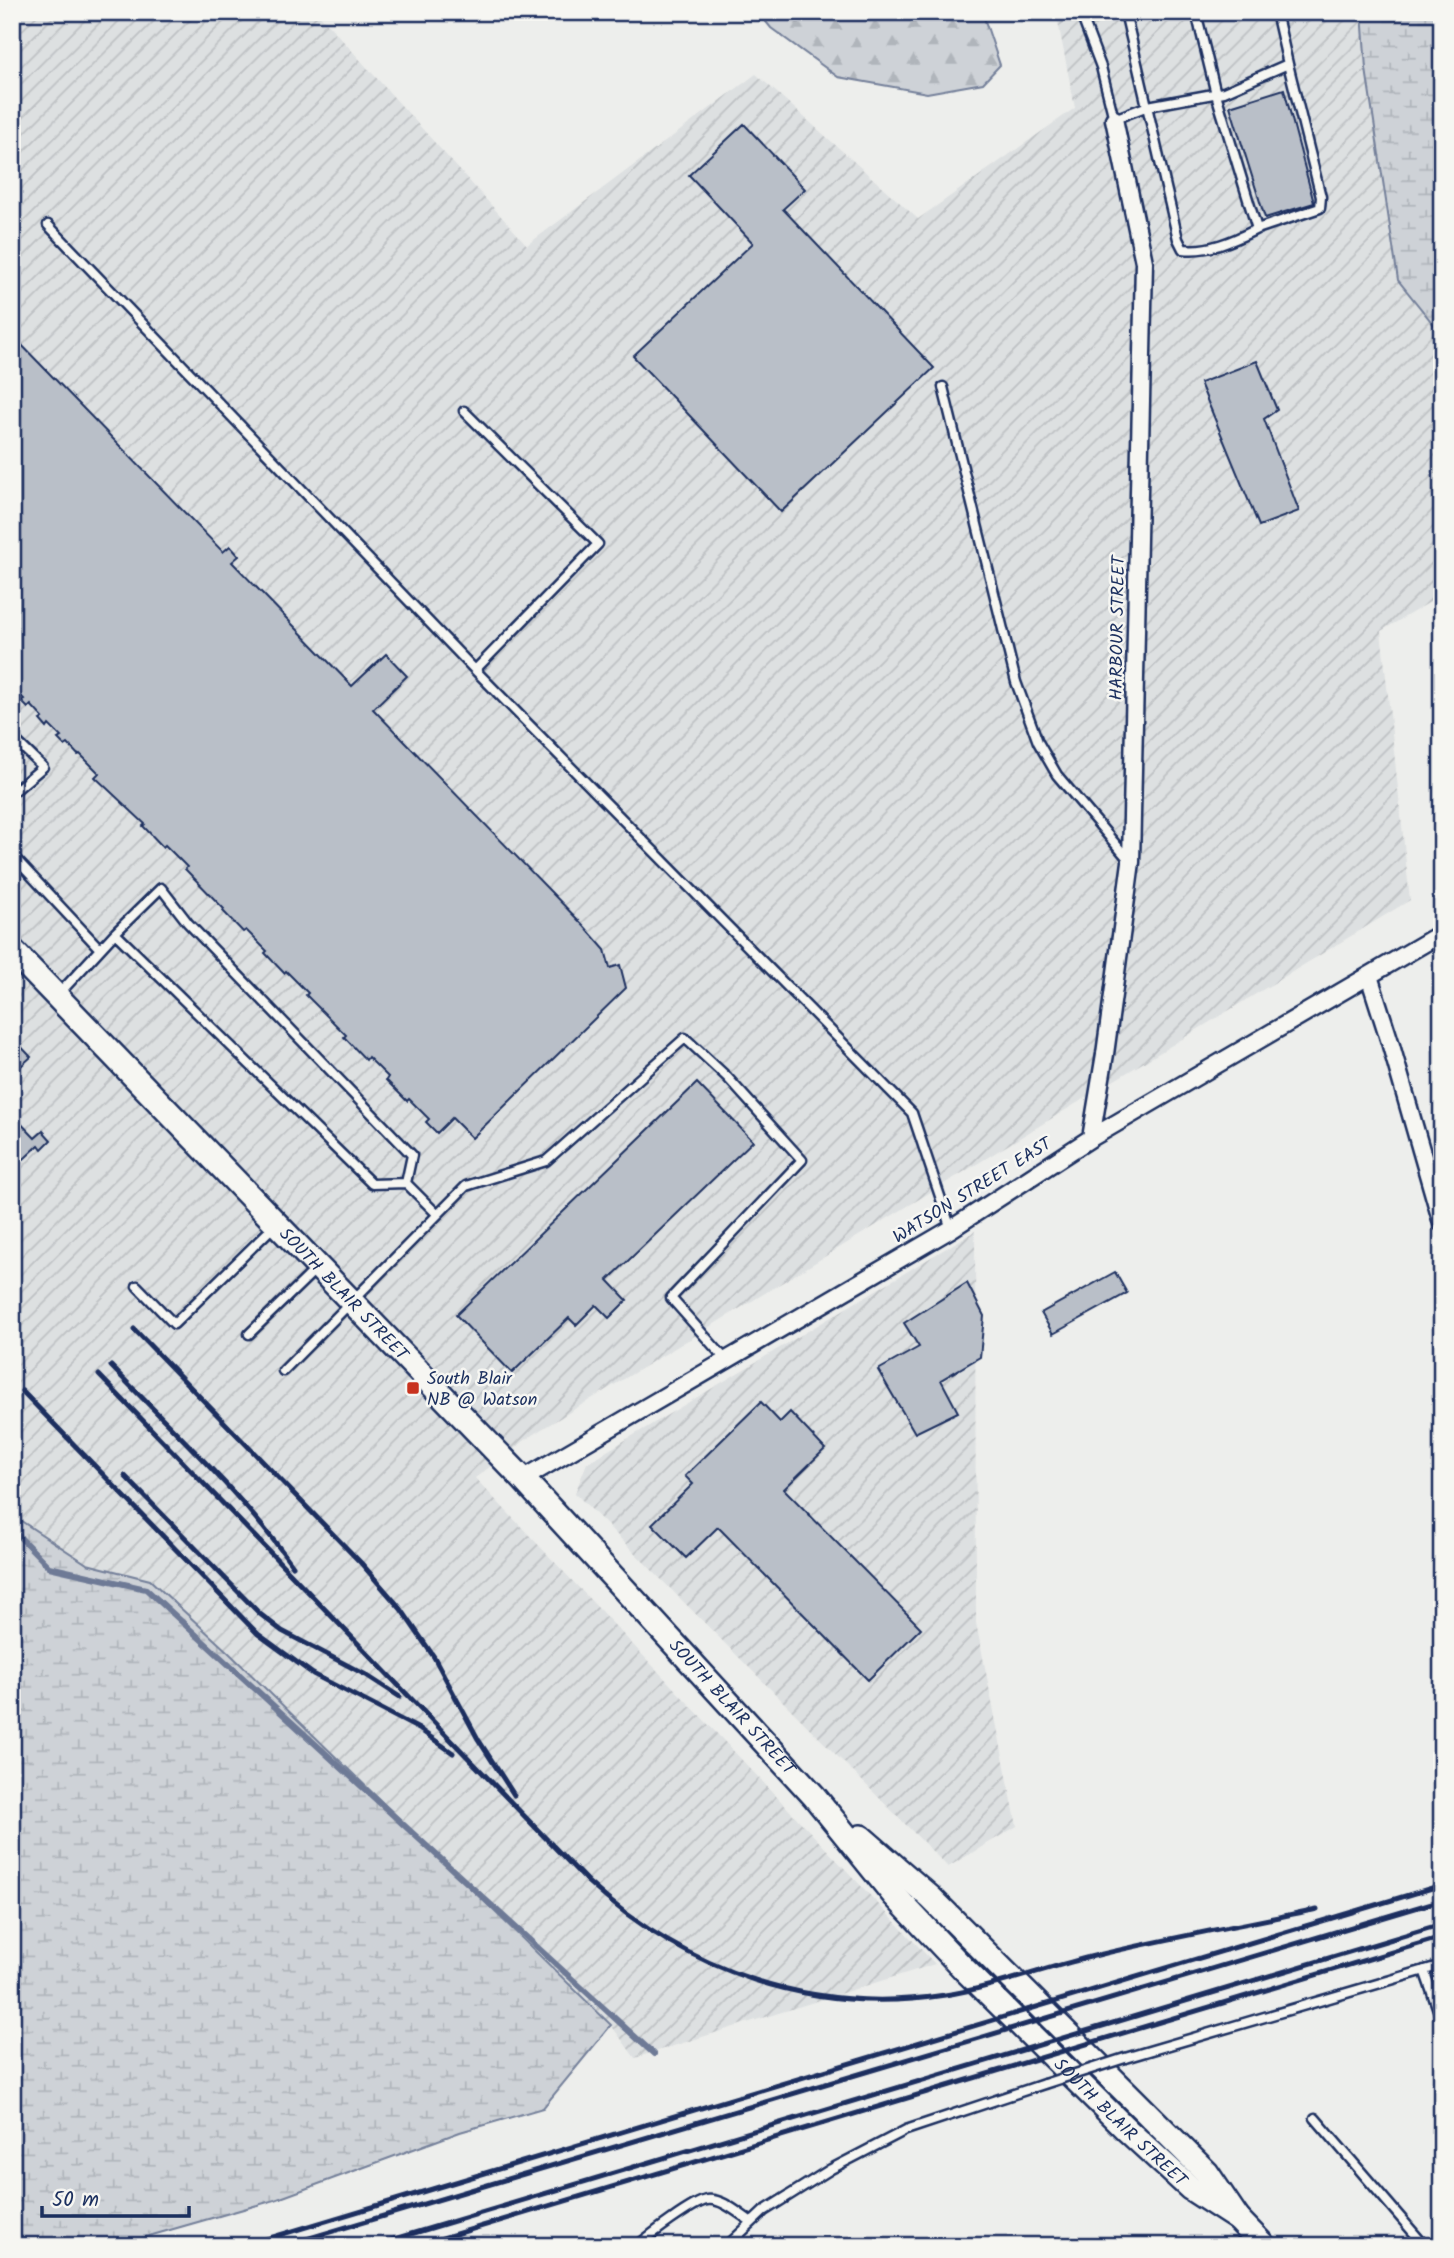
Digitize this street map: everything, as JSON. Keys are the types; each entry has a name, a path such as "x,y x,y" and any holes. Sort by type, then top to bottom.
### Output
{"street":[{"name":"HARBOUR STREET","path":"1091,1138 1131,862 1144,262 1114,119"},
{"name":"WATSON STREET EAST","path":"523,1479 951,1229 1091,1138 1442,933"},
{"name":"SOUTH BLAIR STREET","path":"12,950 523,1479 814,1796 894,1895 974,1979 1128,2131 1190,2188 1238,2219 1264,2246"},
{"path":"1369,976 1442,1223"}],"lane":[{"path":"1080,12 1101,67 1114,119 1147,106 1224,92 1288,64"},
{"path":"1125,12 1178,239 1183,249 1199,251 1320,208 1321,197 1276,12"},
{"path":"1196,12 1216,93 1257,229"},
{"path":"48,225 475,670 912,1113 951,1229"},
{"path":"943,387 1016,682 1038,742 1057,775 1131,862"},
{"path":"464,411 598,544 475,670"},
{"path":"12,737 43,767 12,793"},
{"path":"12,855 100,949"},
{"path":"57,996 161,888 188,923 412,1155 406,1183"},
{"path":"115,933 372,1184 406,1183 437,1214"},
{"path":"283,1371 466,1186 546,1161 685,1038 727,1077 802,1160 671,1298 726,1360"},
{"path":"137,1286 174,1324 276,1224"},
{"path":"249,1334 318,1267"},
{"path":"727,2246 764,2211 831,2169 906,2130 1125,2058 1442,1965"},
{"path":"1424,1970 1442,2021"},
{"path":"1315,2118 1425,2246"},
{"path":"637,2246 684,2212 708,2200 722,2203 751,2222"}],"shaded area":[{"path":"12,12 317,12 527,245 756,74 918,219 1075,108 1056,12 1362,12 1366,69 1398,280 1442,335 1442,595 1381,631 1410,900 532,1435 475,1478 935,1964 635,2058 611,2025 228,1652 150,1580 87,1564 12,1515"},
{"path":"975,1231 976,1623 1017,1826 948,1867 575,1493 587,1463"}],"green space":[{"path":"758,12 982,12 1000,65 983,83 927,93 838,77 771,28"},
{"path":"1362,12 1442,12 1442,335 1398,280 1366,69"},
{"path":"12,1515 87,1564 150,1580 228,1652 611,2025 543,2108 460,2132 275,2200 114,2246 12,2246"}],"building":[{"path":"1284,89 1314,203 1265,218 1230,106"},
{"path":"744,124 805,189 783,209 934,368 781,512 633,356 753,243 689,175"},
{"path":"12,335 223,552 230,546 239,556 232,562 352,686 386,654 407,676 373,709 584,926 605,950 610,968 620,965 626,988 472,1138 452,1118 437,1133 426,1122 429,1119 386,1080 388,1077 368,1057 366,1060 344,1037 346,1035 306,995 308,993 286,971 284,973 246,930 243,932 185,869 187,867 165,845 163,847 143,826 145,824 95,777 99,773 68,744 65,746 58,739 61,737 49,725 47,728 40,720 43,718 31,705 28,708 21,701 24,699 12,687"},
{"path":"1257,361 1277,410 1264,419 1299,511 1259,526 1200,383"},
{"path":"12,1037 31,1057 12,1074"},
{"path":"697,1083 753,1141 608,1280 627,1300 609,1318 596,1305 576,1325 569,1318 512,1373 456,1315"},
{"path":"12,1114 35,1138 43,1131 51,1140 42,1149 39,1145 12,1170"},
{"path":"1115,1272 1127,1293 1053,1334 1041,1313"},
{"path":"967,1283 984,1316 980,1357 941,1380 958,1412 915,1433 878,1370 919,1347 904,1323"},
{"path":"761,1402 780,1422 790,1412 825,1449 784,1489 921,1628 868,1680 718,1527 686,1558 652,1524 693,1484 685,1476"}],"waterway":[{"path":"12,1529 49,1567 146,1589 654,2054"}],"railway":[{"path":"134,1329 361,1563 401,1609 434,1657 478,1739 514,1795"},
{"path":"111,1366 228,1487 293,1566"},
{"path":"99,1375 588,1882 626,1913 667,1940 709,1962 754,1980 800,1992 847,1999 896,2000 964,1992 1122,1949 1317,1909"},
{"path":"22,1391 258,1634 313,1674 419,1729 453,1753"},
{"path":"125,1476 260,1614 282,1631 366,1675 400,1697"},
{"path":"243,2246 1442,1885"},
{"path":"283,2246 1442,1900"},
{"path":"371,2246 1442,1924"},
{"path":"416,2246 1442,1937"}],"place":[{"name":"South Blair NB @ Watson","path":"413,1388"}]}
